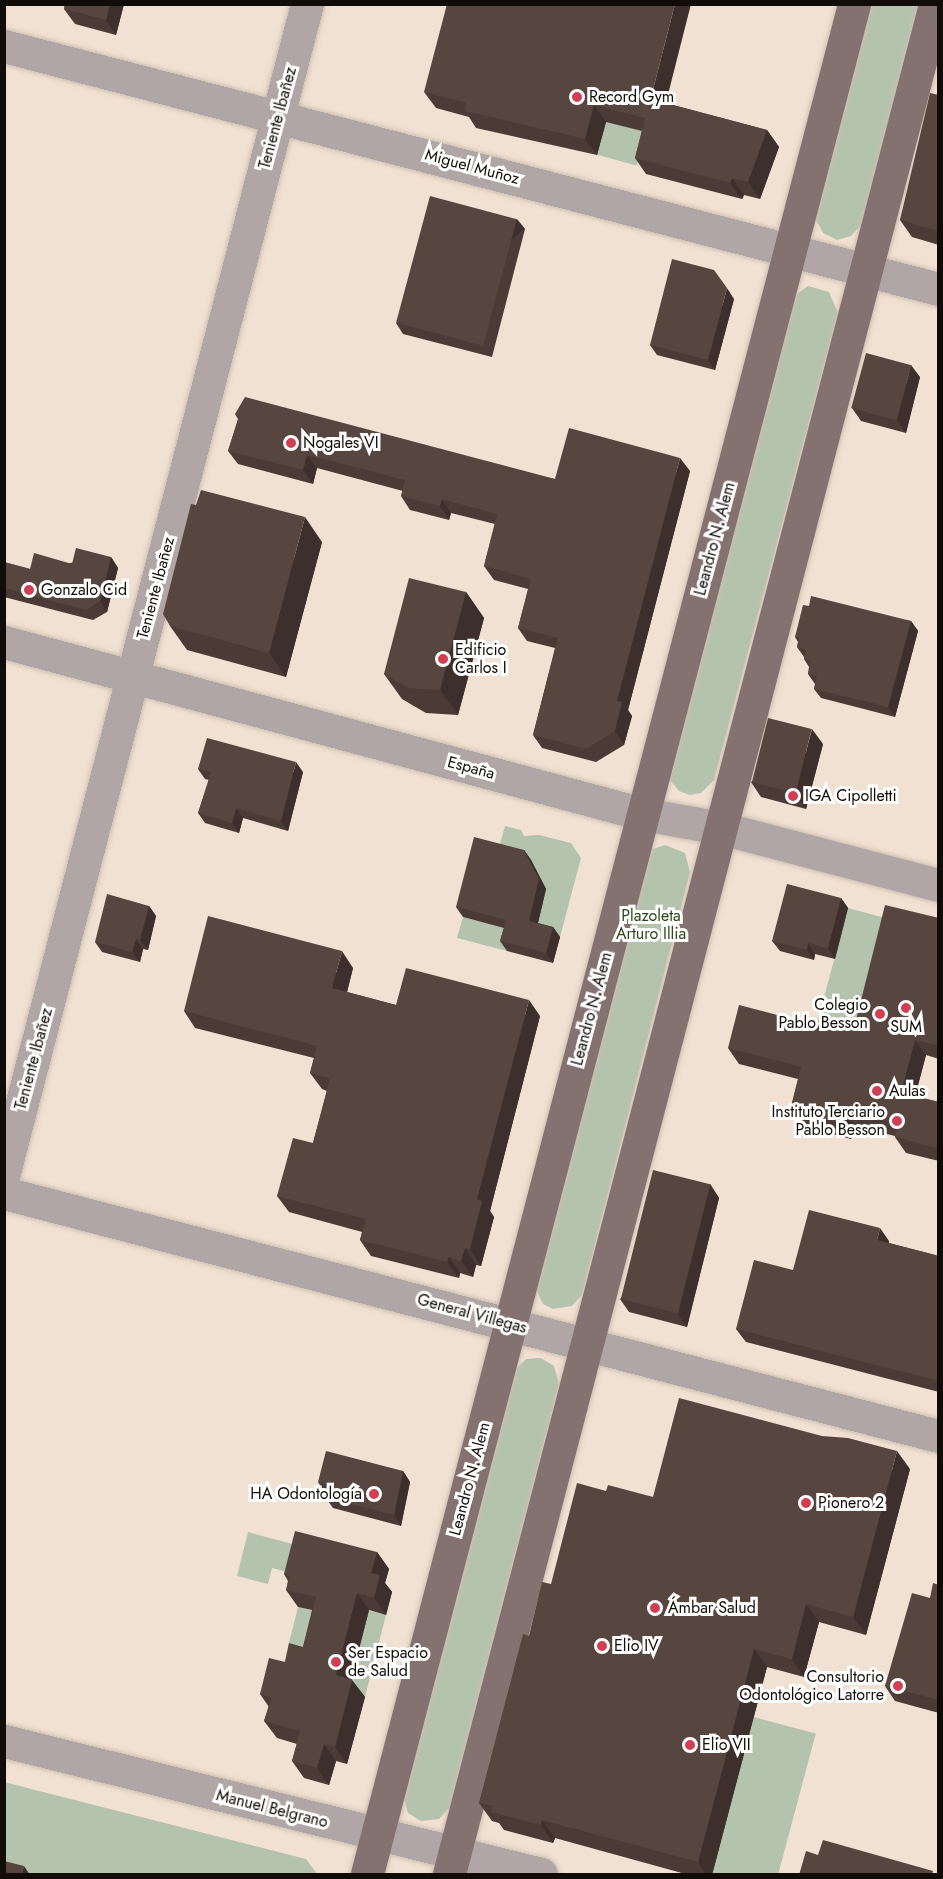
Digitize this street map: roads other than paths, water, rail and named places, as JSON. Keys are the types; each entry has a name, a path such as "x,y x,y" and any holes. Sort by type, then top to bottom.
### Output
{"main road":[{"name":"Leandro N. Alem","path":"367,1875 854,4"},
{"path":"452,1863 935,4"}],"street":[{"name":"Teniente Ibañez","path":"4,1172 307,4"},
{"name":"Miguel Muñoz","path":"4,46 939,289"},
{"name":"España","path":"4,642 643,814 721,828 939,885"},
{"name":"General Villegas","path":"4,1193 939,1436"},
{"name":"Manuel Belgrano","path":"4,1741 377,1836 452,1863 541,1875"}],"place":[{"name":"Record Gym","path":"577,97"},
{"name":"Nogales VI","path":"291,443"},
{"name":"Gonzalo Cid","path":"29,590"},
{"name":"Edificio Carlos I","path":"443,659"},
{"name":"IGA Cipolletti","path":"793,796"},
{"name":"SUM","path":"906,1008"},
{"name":"Colegio Pablo Besson","path":"880,1014"},
{"name":"Aulas","path":"877,1091"},
{"name":"Instituto Terciario Pablo Besson","path":"897,1121"},
{"name":"HA Odontología","path":"374,1494"},
{"name":"Pionero 2","path":"806,1503"},
{"name":"Ámbar Salud","path":"655,1608"},
{"name":"Elio IV","path":"602,1646"},
{"name":"Ser Espacio de Salud","path":"336,1662"},
{"name":"Consultorio Odontológico Latorre","path":"898,1686"},
{"name":"Elio VII","path":"690,1745"}],"park label":[{"name":"Plazoleta Arturo Illia","path":"651,925"}]}
